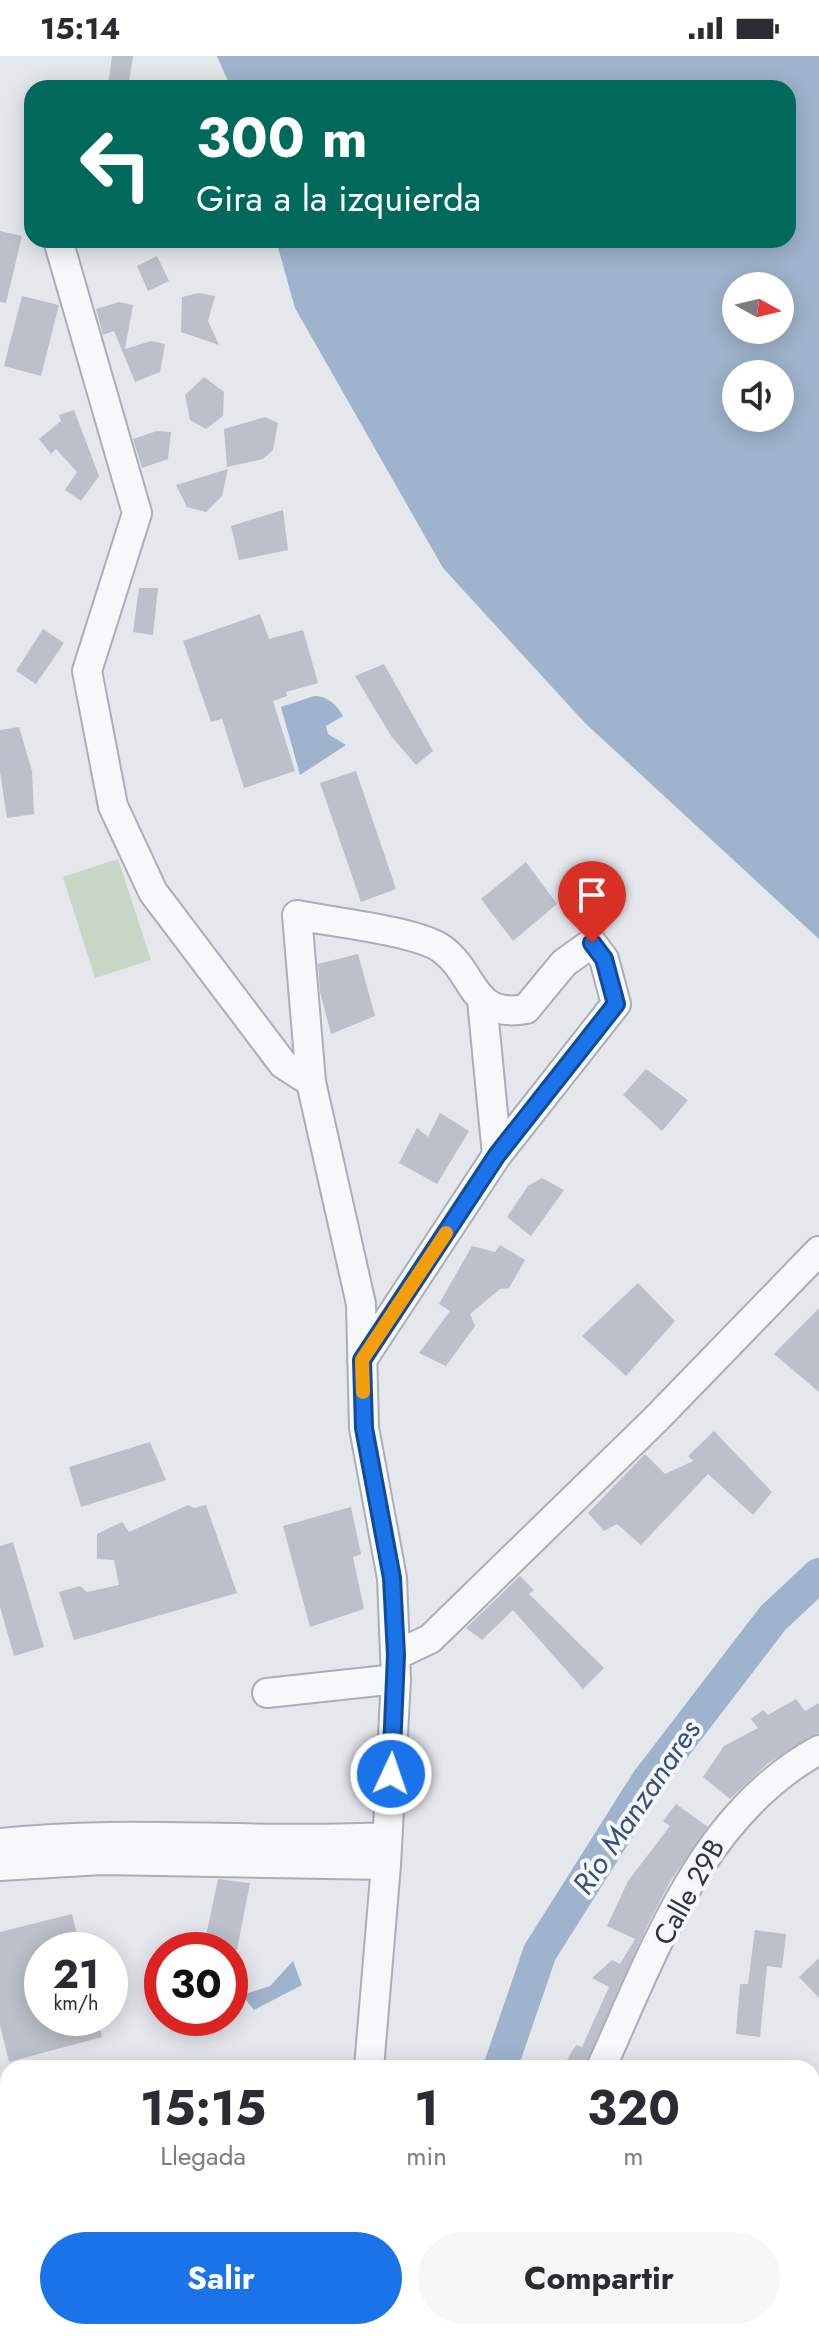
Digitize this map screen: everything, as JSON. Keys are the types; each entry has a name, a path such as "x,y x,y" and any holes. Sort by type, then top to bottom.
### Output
{"street":[{"path":"60,248 137,513 87,671 113,806 153,892 283,1064 311,1082"},
{"path":"362,1360 497,1155 616,1004 604,959 592,943 564,963 526,1009 505,1013 482,1000 443,950 416,938 297,915 311,1082 361,1304 362,1360 364,1428 392,1578 396,1667 387,1851 370,2060"},
{"path":"482,1000 497,1155"},
{"path":"267,1693 396,1667 430,1639 655,1420 819,1251"},
{"name":"Calle 29B","path":"605,2060 674,1914 720,1833 791,1765 819,1750"},
{"path":"0,1843 45,1838 298,1840 387,1851"},
{"path":"0,1866 45,1838"}],"green space":[{"path":"118,859 151,960 95,978 63,877"}],"water":[{"path":"217,56 819,56 819,939 585,723 443,568 295,308 278,248 796,248 796,80 228,80"},
{"path":"314,696 327,699 343,716 326,726 328,734 346,745 300,775 281,707"},
{"path":"293,1961 302,1985 254,2010 248,2002 248,1993 270,1986"}],"building":[{"path":"112,56 133,56 129,80 109,80"},
{"path":"0,231 22,236 6,303 0,302"},
{"path":"157,256 169,281 148,291 137,266"},
{"path":"199,293 215,296 208,321 219,345 181,332 182,297"},
{"path":"22,296 59,305 41,376 4,366"},
{"path":"119,302 133,305 125,349 151,341 165,344 160,372 135,382 114,331 103,335 96,309"},
{"path":"204,377 224,392 223,416 206,429 190,420 185,395"},
{"path":"74,410 99,476 81,501 65,490 77,472 56,449 51,454 39,439 61,421 59,415"},
{"path":"265,417 278,423 273,450 263,459 227,467 224,429"},
{"path":"157,431 171,432 168,459 142,468 133,439"},
{"path":"228,469 222,496 206,512 187,507 176,485"},
{"path":"283,510 288,550 239,560 231,526"},
{"path":"139,588 158,588 153,635 133,632"},
{"path":"260,614 269,639 303,630 318,683 286,692 287,696 273,701 295,771 244,788 222,719 211,722 183,641"},
{"path":"43,629 64,643 36,684 16,671"},
{"path":"384,664 433,751 416,765 391,736 355,676"},
{"path":"19,727 32,771 34,814 7,818 0,772 0,730"},
{"path":"356,771 396,889 361,902 320,783"},
{"path":"526,862 557,904 513,941 481,899"},
{"path":"358,954 375,1016 331,1034 320,992 318,964"},
{"path":"646,1069 688,1100 662,1131 623,1095"},
{"path":"440,1113 469,1131 437,1184 399,1163 417,1128 428,1137"},
{"path":"542,1178 564,1190 531,1236 507,1217 528,1186"},
{"path":"500,1245 525,1260 509,1288 500,1289 470,1314 475,1326 446,1366 419,1353 450,1311 439,1304 472,1246 495,1252"},
{"path":"638,1283 675,1321 626,1376 582,1336"},
{"path":"819,1308 819,1392 774,1354"},
{"path":"714,1431 772,1492 753,1515 708,1474 641,1545 617,1524 604,1531 588,1513 645,1454 665,1474 693,1461 688,1456"},
{"path":"150,1442 166,1480 81,1507 69,1467"},
{"path":"188,1505 194,1508 206,1505 237,1593 74,1640 59,1592 80,1586 87,1592 119,1585 114,1560 97,1559 97,1534 122,1522 129,1532"},
{"path":"351,1507 361,1554 353,1557 364,1609 310,1627 283,1526"},
{"path":"13,1542 44,1647 14,1656 0,1607 0,1546"},
{"path":"520,1576 534,1590 529,1594 604,1668 583,1689 513,1610 482,1640 466,1628"},
{"path":"796,1699 805,1711 819,1703 819,1733 768,1763 730,1799 703,1777 724,1746 758,1728 751,1719 763,1710 768,1715"},
{"path":"676,1804 708,1827 671,1880 647,1926 588,2060 567,2060 576,2045 582,2047 609,1987 592,1978 612,1960 620,1964 635,1939 607,1926 628,1881 670,1826 663,1821"},
{"path":"218,1879 250,1883 240,1932 207,1932"},
{"path":"72,1914 76,1932 24,1932 24,2036 102,2037 9,2060 0,2025 0,1932"},
{"path":"755,1930 786,1934 782,1968 767,1966 760,2037 736,2034 740,1984 748,1984"},
{"path":"819,1958 819,1998 799,1977"}],"waterway":[{"name":"Río Manzanares","path":"503,2060 540,1952 648,1781 773,1618 819,1575"}],"slow traffic":[{"path":"363,1392 362,1360 446,1233"}],"route":[{"path":"391,1774 396,1679 392,1578 364,1428 362,1360 497,1155 616,1004 604,959 592,943"}]}
